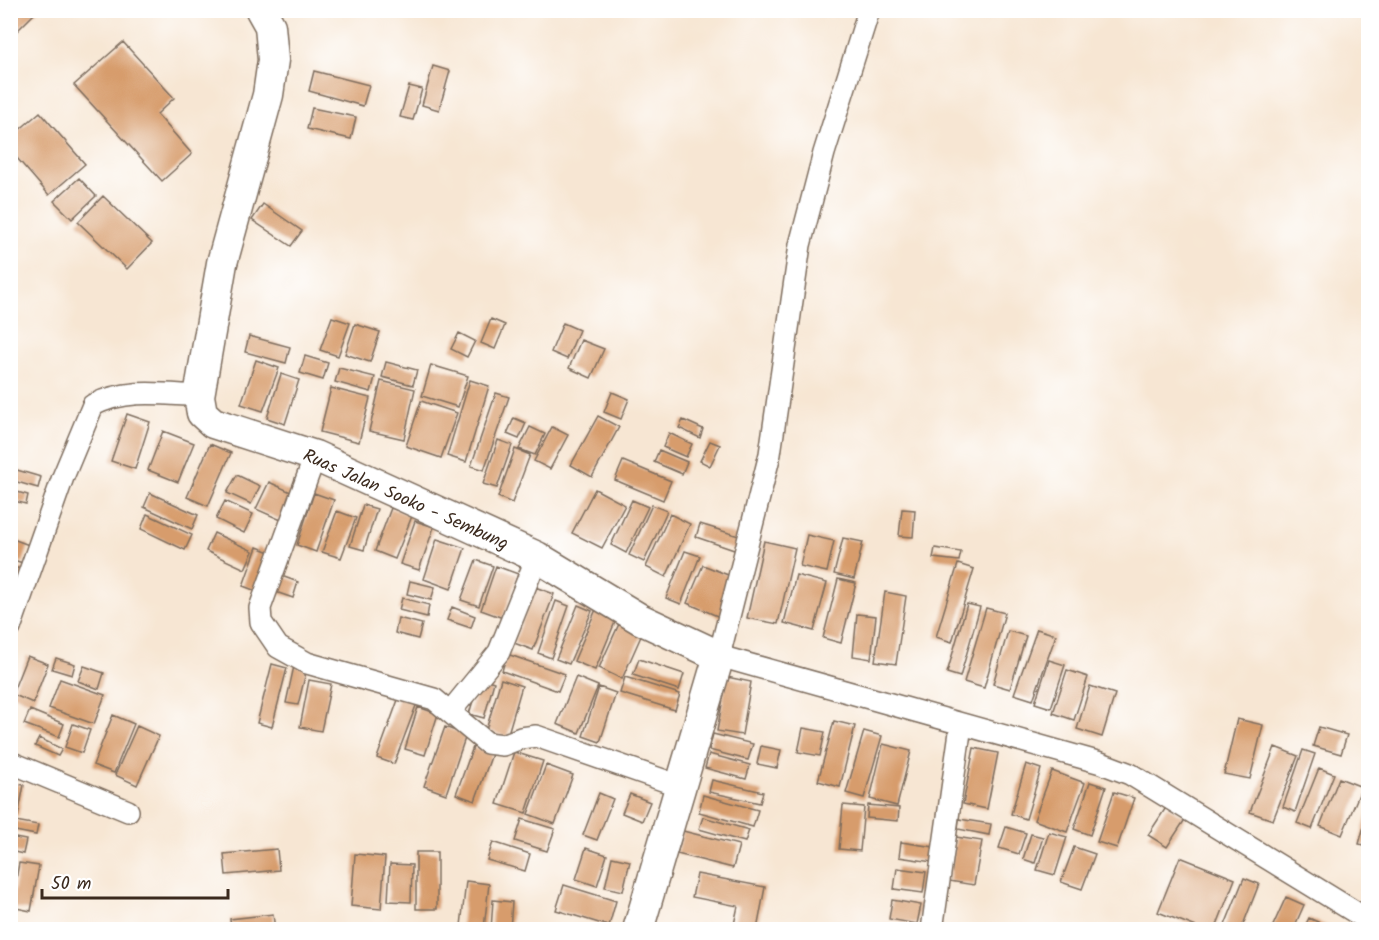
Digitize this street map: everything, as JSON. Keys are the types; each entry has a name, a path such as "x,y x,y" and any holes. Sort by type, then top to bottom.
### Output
{"main road":[{"path":"199,396 222,263 268,95 273,60 270,26 261,10"},
{"name":"Ruas Jalan Sooko - Sembung","path":"199,396 202,413 213,423 315,456 537,557 640,619 719,656"},
{"path":"638,930 719,656"}],"street":[{"path":"869,10 806,222 770,454 719,656 1130,774 1368,920"},
{"path":"10,628 63,477 93,405 120,394 199,396"},
{"path":"315,456 260,608 261,622 278,647 307,663 434,699 487,743 503,745 521,738 536,736 680,786"},
{"path":"450,712 499,652 507,638 537,557"},
{"path":"932,930 961,725"},
{"path":"10,762 128,811"}],"building":[{"path":"10,10 38,10 10,38"},
{"path":"123,42 174,98 157,114 192,154 162,181 74,85"},
{"path":"433,66 450,71 439,110 422,105"},
{"path":"314,71 369,85 363,106 309,91"},
{"path":"409,86 422,89 413,120 400,117"},
{"path":"312,108 356,117 351,139 307,129"},
{"path":"40,112 85,164 49,195 10,150 10,138"},
{"path":"79,178 96,196 72,219 54,201"},
{"path":"103,196 152,243 127,269 78,222"},
{"path":"263,204 302,231 291,246 252,220"},
{"path":"332,317 350,323 338,356 320,350"},
{"path":"491,319 505,325 495,349 481,343"},
{"path":"563,323 579,330 567,359 551,352"},
{"path":"355,324 380,332 370,362 345,354"},
{"path":"459,333 475,341 467,357 451,349"},
{"path":"249,336 290,347 286,363 245,352"},
{"path":"581,340 604,349 591,378 569,368"},
{"path":"305,356 328,363 323,380 300,373"},
{"path":"256,360 279,368 263,411 241,404"},
{"path":"386,362 417,370 413,385 382,377"},
{"path":"431,365 468,376 458,407 422,396"},
{"path":"339,368 375,377 371,392 335,382"},
{"path":"281,374 299,380 285,424 267,418"},
{"path":"470,380 489,386 466,462 447,456"},
{"path":"381,381 415,389 404,439 369,431"},
{"path":"331,388 370,398 359,442 320,432"},
{"path":"612,392 629,399 621,419 604,412"},
{"path":"496,393 509,397 484,470 471,466"},
{"path":"421,401 457,413 441,458 406,446"},
{"path":"127,414 150,422 135,469 111,461"},
{"path":"598,416 619,427 592,477 571,465"},
{"path":"514,418 526,423 519,439 507,434"},
{"path":"683,420 703,429 700,438 679,428"},
{"path":"530,427 545,434 535,455 519,449"},
{"path":"552,427 568,435 550,469 534,461"},
{"path":"163,431 194,443 178,482 148,470"},
{"path":"669,433 692,444 686,457 663,447"},
{"path":"498,440 512,445 497,488 483,484"},
{"path":"710,441 720,445 710,466 700,461"},
{"path":"210,444 231,453 208,506 187,497"},
{"path":"515,449 530,455 512,503 498,497"},
{"path":"659,450 687,462 682,474 654,462"},
{"path":"623,461 671,481 663,500 615,480"},
{"path":"10,468 41,477 38,488 10,480"},
{"path":"237,475 260,486 251,504 227,493"},
{"path":"269,482 293,493 281,520 256,509"},
{"path":"595,489 625,505 602,548 572,533"},
{"path":"10,490 28,495 26,504 10,500"},
{"path":"150,493 198,515 192,529 144,507"},
{"path":"314,493 334,500 316,552 297,545"},
{"path":"632,500 648,507 626,553 611,545"},
{"path":"225,501 253,514 244,533 216,519"},
{"path":"363,505 377,509 364,550 350,546"},
{"path":"652,505 667,511 644,562 629,555"},
{"path":"391,508 412,516 395,559 375,551"},
{"path":"902,509 915,510 913,537 899,536"},
{"path":"337,511 356,518 341,558 322,552"},
{"path":"147,514 192,535 185,550 141,529"},
{"path":"670,514 690,524 666,577 646,567"},
{"path":"415,521 434,527 419,570 400,564"},
{"path":"700,524 745,538 740,552 696,537"},
{"path":"214,533 253,551 245,569 206,551"},
{"path":"807,535 834,541 827,572 800,566"},
{"path":"10,538 29,545 23,563 10,559"},
{"path":"843,538 863,542 854,579 834,574"},
{"path":"437,539 465,548 451,589 424,579"},
{"path":"764,541 795,548 778,624 747,618"},
{"path":"257,547 273,553 259,592 243,586"},
{"path":"935,548 961,552 959,561 933,558"},
{"path":"685,551 700,556 681,604 666,598"},
{"path":"476,560 493,566 479,606 461,600"},
{"path":"958,564 974,569 952,642 936,637"},
{"path":"703,565 738,579 722,618 687,603"},
{"path":"10,566 24,570 17,596 10,595"},
{"path":"496,566 518,574 503,618 481,610"},
{"path":"276,574 298,582 293,598 270,590"},
{"path":"796,575 827,583 814,631 784,623"},
{"path":"838,579 856,583 841,643 823,638"},
{"path":"410,581 435,587 431,600 407,594"},
{"path":"535,587 554,594 533,650 514,643"},
{"path":"885,592 906,596 896,664 875,661"},
{"path":"402,598 429,605 427,617 399,610"},
{"path":"556,601 569,606 551,658 538,653"},
{"path":"967,604 980,607 960,677 947,673"},
{"path":"578,605 592,611 569,664 556,659"},
{"path":"452,607 475,616 471,628 447,620"},
{"path":"597,607 618,615 595,670 574,661"},
{"path":"986,608 1005,613 984,688 964,682"},
{"path":"857,614 876,616 871,659 853,656"},
{"path":"398,618 422,624 418,639 395,633"},
{"path":"619,624 642,634 622,679 599,668"},
{"path":"1037,629 1056,635 1033,700 1014,694"},
{"path":"1008,631 1026,636 1010,689 993,684"},
{"path":"507,654 565,674 558,691 502,671"},
{"path":"27,656 48,664 33,703 12,694"},
{"path":"56,658 75,664 72,675 52,669"},
{"path":"639,659 684,674 679,690 633,675"},
{"path":"1049,660 1065,665 1051,708 1035,703"},
{"path":"272,664 287,668 272,727 257,723"},
{"path":"84,666 104,673 99,689 78,681"},
{"path":"294,666 307,668 298,705 286,703"},
{"path":"1067,670 1088,677 1074,720 1053,713"},
{"path":"576,677 598,686 579,733 557,724"},
{"path":"625,677 680,694 675,710 620,693"},
{"path":"727,677 751,682 742,735 717,731"},
{"path":"480,678 494,682 484,718 469,714"},
{"path":"60,679 105,695 94,724 49,708"},
{"path":"501,679 522,686 507,737 486,730"},
{"path":"309,680 331,684 321,731 300,727"},
{"path":"1090,686 1115,694 1102,737 1077,729"},
{"path":"599,687 616,693 600,742 583,736"},
{"path":"399,697 417,703 394,764 377,758"},
{"path":"418,707 438,714 425,755 405,749"},
{"path":"30,710 64,724 59,737 24,724"},
{"path":"113,715 134,724 114,773 93,765"},
{"path":"1237,719 1263,725 1250,779 1224,774"},
{"path":"834,721 855,726 840,787 818,781"},
{"path":"73,724 90,730 82,753 65,747"},
{"path":"137,726 159,736 137,785 115,775"},
{"path":"445,727 466,735 446,794 424,786"},
{"path":"1319,727 1347,735 1341,754 1313,746"},
{"path":"803,728 825,732 820,756 798,752"},
{"path":"864,731 882,736 864,798 846,793"},
{"path":"713,734 753,744 748,760 709,750"},
{"path":"39,738 62,749 58,756 35,746"},
{"path":"883,744 911,751 897,806 870,799"},
{"path":"761,746 781,750 777,768 757,764"},
{"path":"473,747 492,754 475,801 456,794"},
{"path":"1275,747 1298,756 1273,820 1250,812"},
{"path":"974,748 998,753 987,809 963,804"},
{"path":"1303,750 1315,754 1295,812 1283,807"},
{"path":"514,752 543,761 526,813 497,804"},
{"path":"709,754 750,765 746,779 705,768"},
{"path":"1026,764 1041,769 1026,819 1011,814"},
{"path":"546,765 573,775 555,824 528,814"},
{"path":"1319,768 1334,774 1312,829 1297,823"},
{"path":"1052,771 1085,783 1067,832 1034,820"},
{"path":"1339,778 1362,787 1342,835 1320,826"},
{"path":"712,780 763,792 760,803 709,792"},
{"path":"1090,782 1106,787 1090,835 1074,829"},
{"path":"10,783 24,785 18,816 10,814"},
{"path":"1114,792 1134,798 1117,848 1097,842"},
{"path":"599,793 613,799 597,840 583,835"},
{"path":"630,794 650,802 642,821 622,813"},
{"path":"703,795 758,810 753,827 699,812"},
{"path":"843,805 864,807 860,851 839,849"},
{"path":"868,805 899,808 898,821 867,818"},
{"path":"1167,806 1186,818 1167,847 1148,835"},
{"path":"1368,812 1368,846 1359,844"},
{"path":"703,817 749,830 745,842 699,829"},
{"path":"522,819 555,829 547,851 515,841"},
{"path":"959,819 991,824 989,835 958,829"},
{"path":"10,820 38,825 36,835 10,830"},
{"path":"1006,827 1026,833 1019,854 999,848"},
{"path":"683,831 739,845 733,868 677,854"},
{"path":"1049,832 1067,837 1055,875 1037,870"},
{"path":"1031,834 1043,837 1035,863 1023,859"},
{"path":"10,837 26,840 23,854 10,851"},
{"path":"956,837 982,841 974,885 949,881"},
{"path":"493,842 530,854 525,871 487,860"},
{"path":"901,842 934,847 932,862 899,857"},
{"path":"1074,847 1095,854 1082,889 1061,882"},
{"path":"586,848 607,855 597,886 576,879"},
{"path":"277,849 279,870 226,875 224,854"},
{"path":"416,852 437,852 437,909 416,909"},
{"path":"355,854 385,857 381,909 351,906"},
{"path":"612,857 630,861 623,891 605,887"},
{"path":"1180,857 1235,879 1215,930 1204,930 1158,912"},
{"path":"19,863 39,866 31,911 11,907"},
{"path":"390,864 412,865 411,902 388,901"},
{"path":"897,868 926,872 923,893 894,889"},
{"path":"697,874 765,887 757,930 733,929 738,906 692,897"},
{"path":"1244,878 1259,884 1241,930 1223,930"},
{"path":"466,881 489,884 484,928 461,926"},
{"path":"564,885 616,901 609,926 556,910"},
{"path":"1286,897 1304,905 1293,930 1271,930"},
{"path":"493,900 512,902 510,930 491,930"},
{"path":"892,900 921,905 917,924 889,919"},
{"path":"273,914 275,930 231,930 230,919"},
{"path":"1309,918 1329,927 1327,930 1303,930"}]}
